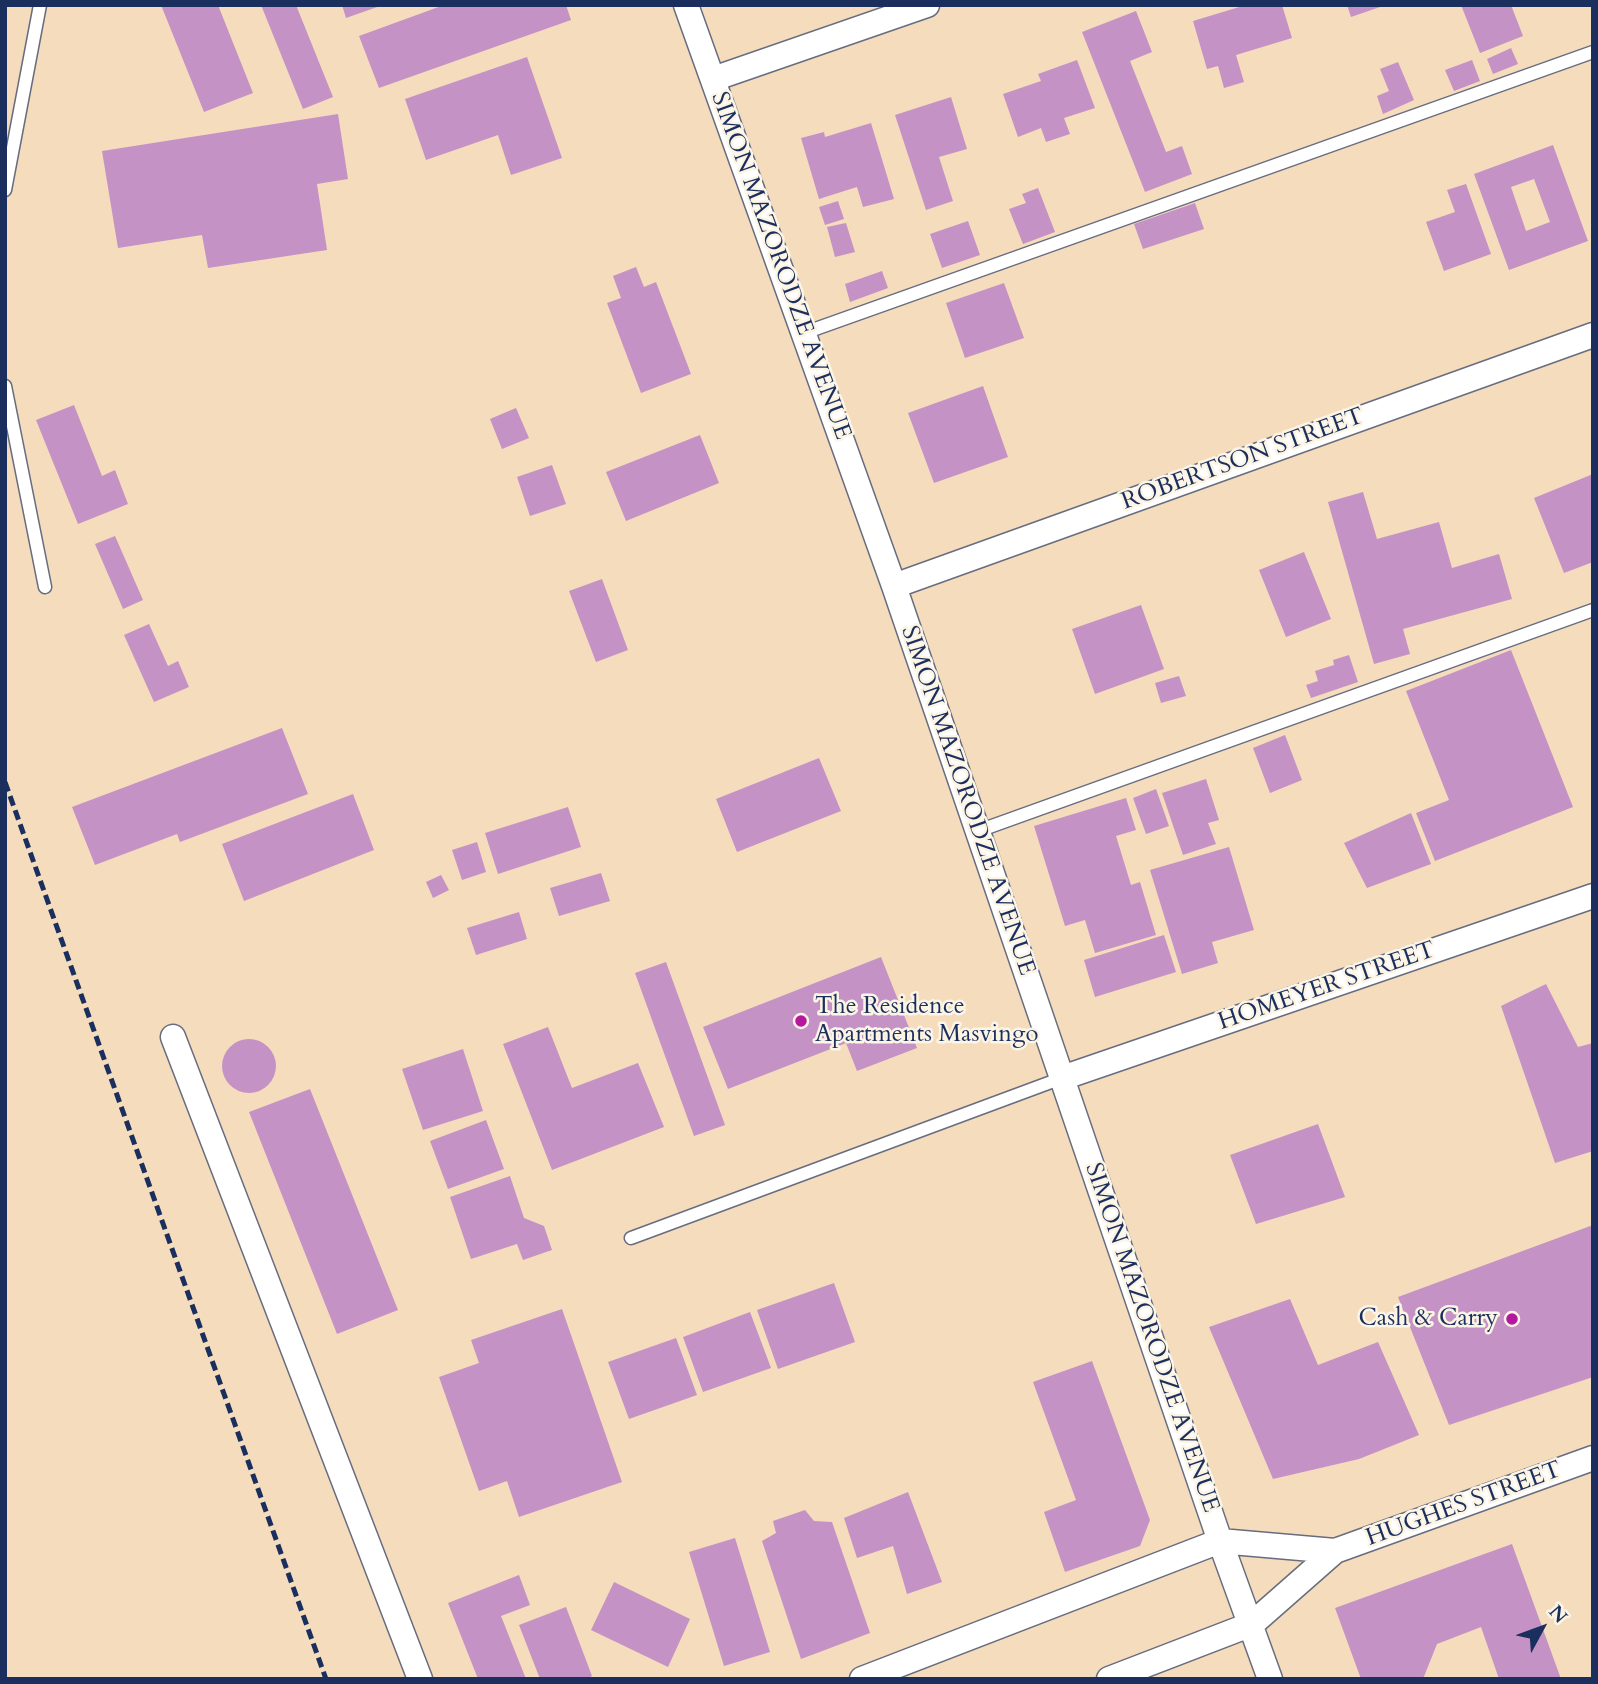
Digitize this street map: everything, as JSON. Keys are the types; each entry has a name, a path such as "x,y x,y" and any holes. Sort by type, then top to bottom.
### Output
{"street":[{"name":"SIMON MAZORODZE AVENUE","path":"686,5 894,586 1220,1541 1270,1679"},
{"path":"713,79 927,5"},
{"name":"ROBERTSON STREET","path":"894,586 1593,335"},
{"name":"HOMEYER STREET","path":"1062,1078 1593,896"},
{"path":"173,1037 420,1679"},
{"name":"HUGHES STREET","path":"1335,1551 1593,1458"},
{"path":"862,1679 1220,1541 1335,1551"},
{"path":"1109,1679 1252,1625 1335,1551"}],"lane":[{"path":"5,190 40,5"},
{"path":"804,333 1593,52"},
{"path":"5,386 45,587"},
{"path":"978,831 1593,610"},
{"path":"631,1238 1062,1078"}],"building":[{"path":"161,5 218,5 253,93 204,112"},
{"path":"261,5 296,5 333,97 303,109"},
{"path":"342,5 380,5 380,6 346,18"},
{"path":"444,5 566,5 571,20 379,88 359,36"},
{"path":"1246,5 1282,5 1292,38 1236,55 1244,82 1224,88 1218,66 1207,69 1193,21"},
{"path":"1347,5 1382,5 1383,6 1351,17"},
{"path":"1461,5 1511,5 1523,36 1480,53"},
{"path":"1136,11 1152,52 1130,61 1166,152 1182,146 1192,174 1145,192 1082,32"},
{"path":"1511,48 1518,64 1493,74 1487,59"},
{"path":"527,57 562,158 511,175 498,135 426,160 405,99"},
{"path":"1077,60 1095,108 1064,118 1070,134 1046,142 1041,128 1018,137 1003,94 1041,81 1038,74"},
{"path":"1472,60 1480,81 1454,91 1445,70"},
{"path":"1398,62 1414,100 1383,114 1377,96 1389,91 1380,69"},
{"path":"951,97 967,149 939,157 953,201 926,210 895,115"},
{"path":"338,114 348,179 317,184 327,250 208,268 202,235 118,248 102,151"},
{"path":"871,123 894,199 863,207 857,187 819,199 801,138 824,132 825,137"},
{"path":"1553,145 1588,241 1509,270 1474,174","holes":["1534,179 1550,222 1526,231 1511,187"]},
{"path":"1466,184 1491,254 1444,271 1426,222 1455,212 1447,190"},
{"path":"1038,188 1055,232 1023,244 1009,209 1026,203 1022,194"},
{"path":"838,201 844,219 825,225 819,207"},
{"path":"1195,203 1204,229 1143,249 1134,224"},
{"path":"968,221 980,255 942,268 930,234"},
{"path":"846,223 855,252 835,257 827,227"},
{"path":"636,267 644,287 656,282 691,374 641,393 607,303 621,298 613,276"},
{"path":"882,271 888,288 850,302 845,284"},
{"path":"1004,283 1024,338 965,358 946,303"},
{"path":"983,386 1008,457 934,483 908,413"},
{"path":"74,405 102,476 115,470 128,504 78,524 36,420"},
{"path":"516,408 529,438 502,449 490,419"},
{"path":"700,435 719,483 626,521 606,472"},
{"path":"552,465 566,504 530,516 517,477"},
{"path":"1593,474 1593,562 1564,573 1534,498"},
{"path":"1363,492 1377,539 1439,522 1452,568 1499,554 1512,599 1403,629 1410,654 1374,664 1328,502"},
{"path":"115,536 143,600 123,609 95,544"},
{"path":"1304,552 1331,619 1286,637 1259,570"},
{"path":"602,579 628,650 596,662 569,591"},
{"path":"1141,605 1164,669 1095,694 1072,629"},
{"path":"149,624 168,666 178,661 189,687 154,702 124,635"},
{"path":"1511,650 1573,807 1435,861 1416,813 1449,800 1406,691"},
{"path":"1349,655 1358,682 1311,698 1306,685 1318,681 1315,671 1334,665 1333,660"},
{"path":"1179,676 1186,696 1161,703 1155,683"},
{"path":"282,728 308,794 180,842 177,834 95,865 72,807"},
{"path":"1285,735 1302,780 1270,793 1253,748"},
{"path":"819,758 841,811 737,852 716,799"},
{"path":"1206,779 1219,820 1208,823 1216,844 1183,855 1162,793"},
{"path":"1156,789 1169,826 1146,834 1133,798"},
{"path":"353,794 374,850 244,901 222,844"},
{"path":"1126,798 1136,830 1116,836 1131,885 1140,882 1156,935 1095,953 1085,920 1065,926 1034,826"},
{"path":"568,807 581,847 498,874 485,833"},
{"path":"1411,813 1431,864 1367,888 1344,843"},
{"path":"477,842 486,872 462,880 452,850"},
{"path":"1229,847 1254,930 1212,942 1218,963 1182,974 1150,870"},
{"path":"601,873 610,901 559,916 550,888"},
{"path":"441,875 449,890 433,898 426,882"},
{"path":"519,912 527,939 476,955 467,928"},
{"path":"1164,935 1176,972 1095,997 1084,960"},
{"path":"881,957 917,1048 857,1071 846,1043 728,1089 703,1027"},
{"path":"666,962 725,1125 694,1136 635,973"},
{"path":"1546,984 1578,1047 1593,1043 1593,1151 1555,1163 1501,1006"},
{"path":"548,1027 572,1088 638,1063 664,1127 552,1170 503,1044"},
{"path":"249,1039 268,1047 276,1066 268,1085 249,1093 230,1085 222,1066 230,1047"},
{"path":"463,1049 483,1111 423,1130 402,1069"},
{"path":"310,1089 398,1310 337,1334 249,1112"},
{"path":"486,1120 504,1169 448,1189 430,1141"},
{"path":"1318,1124 1345,1197 1256,1224 1230,1155"},
{"path":"510,1176 524,1218 544,1226 552,1250 523,1260 517,1244 471,1259 450,1197"},
{"path":"1593,1225 1593,1377 1449,1425 1398,1297"},
{"path":"834,1283 855,1342 778,1369 757,1310"},
{"path":"1290,1299 1318,1365 1378,1342 1419,1435 1359,1459 1273,1479 1209,1327"},
{"path":"562,1309 622,1482 519,1517 507,1481 479,1491 439,1377 479,1363 471,1340"},
{"path":"750,1312 771,1368 703,1392 683,1337"},
{"path":"676,1338 697,1395 629,1419 608,1362"},
{"path":"1092,1361 1150,1520 1140,1546 1065,1572 1044,1512 1076,1500 1033,1382"},
{"path":"908,1492 942,1582 907,1594 893,1546 857,1558 844,1518"},
{"path":"805,1510 814,1521 832,1522 870,1633 801,1659 762,1541 776,1533 773,1521"},
{"path":"735,1538 770,1652 724,1666 689,1552"},
{"path":"1512,1544 1561,1679 1499,1679 1481,1627 1437,1644 1423,1679 1361,1679 1335,1608"},
{"path":"519,1575 530,1605 501,1616 526,1679 478,1679 448,1603"},
{"path":"614,1582 690,1619 668,1667 591,1630"},
{"path":"566,1607 592,1676 586,1679 540,1679 519,1625"}],"railway":[{"path":"5,782 326,1679"}],"place":[{"name":"The Residence Apartments Masvingo","path":"801,1021"},
{"name":"Cash & Carry","path":"1512,1319"}]}
